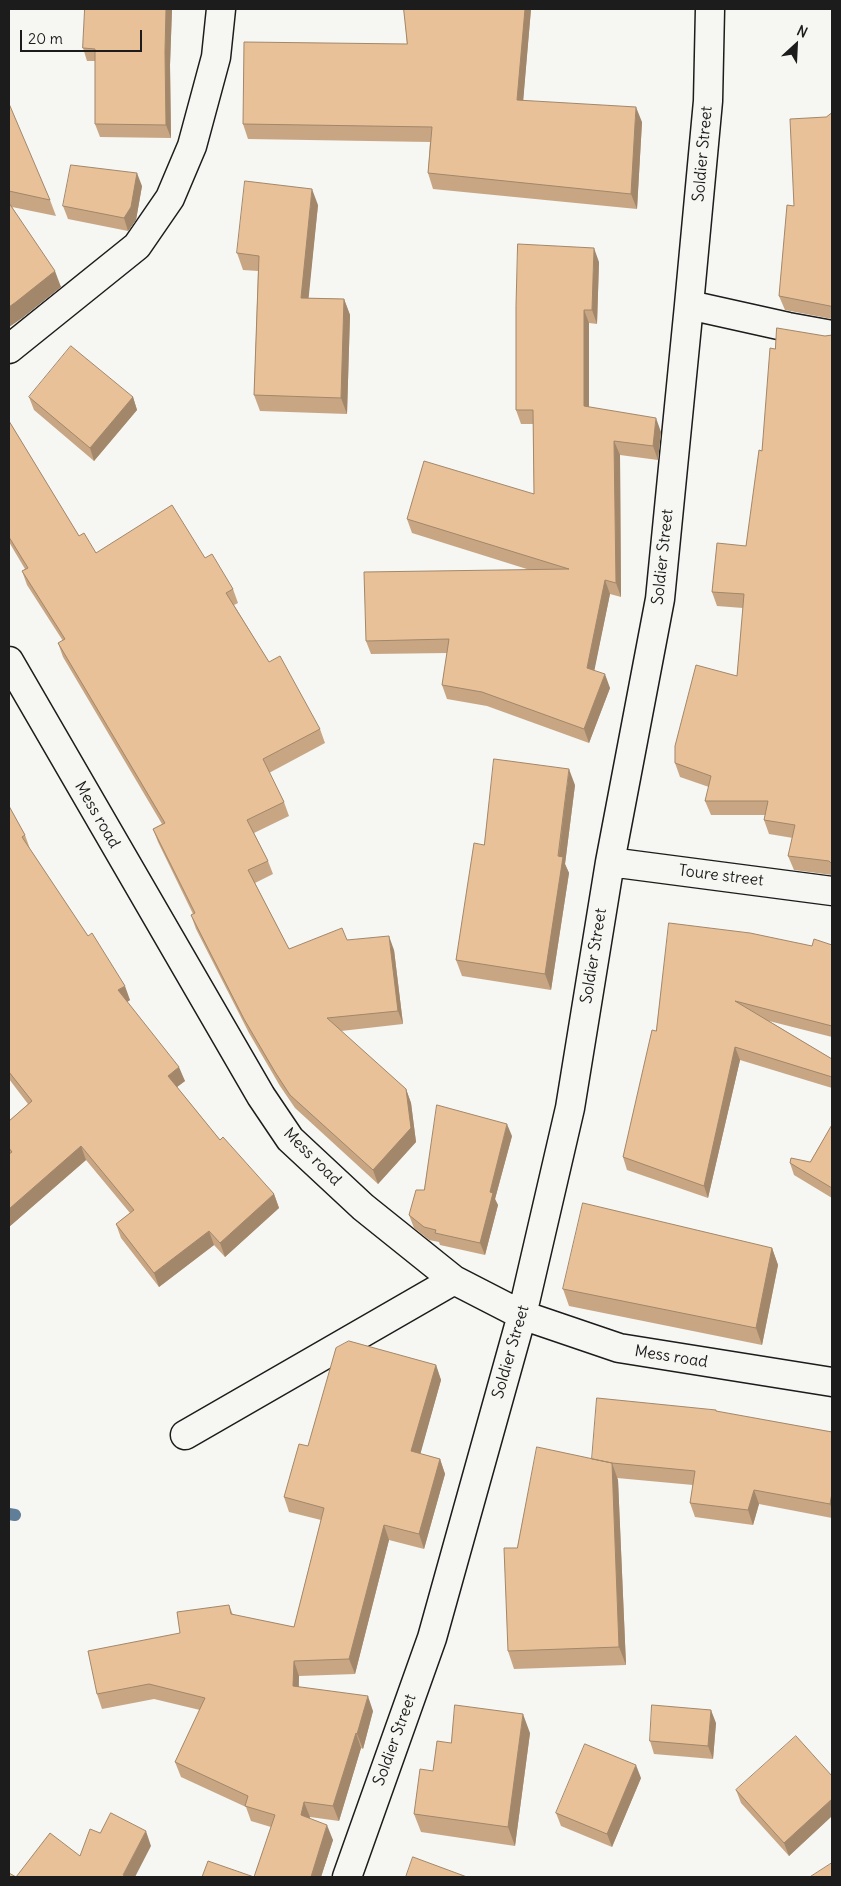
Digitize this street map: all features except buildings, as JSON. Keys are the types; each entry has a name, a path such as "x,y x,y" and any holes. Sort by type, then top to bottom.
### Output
{"street":[{"path":"9,349 136,246 170,198 192,146 197,128 216,57 221,9"},
{"name":"Soldier Street","path":"347,1877 432,1638 522,1316 570,1108 610,862 660,599 708,100 710,9"},
{"path":"689,305 832,335"},
{"name":"Mess road","path":"9,661 261,1096 290,1139 363,1207 454,1280 522,1316 618,1348 832,1382"},
{"name":"Toure street","path":"610,862 832,891"},
{"path":"185,1435 454,1280"}],"waterway":[{"path":"9,1514 15,1515"}]}
